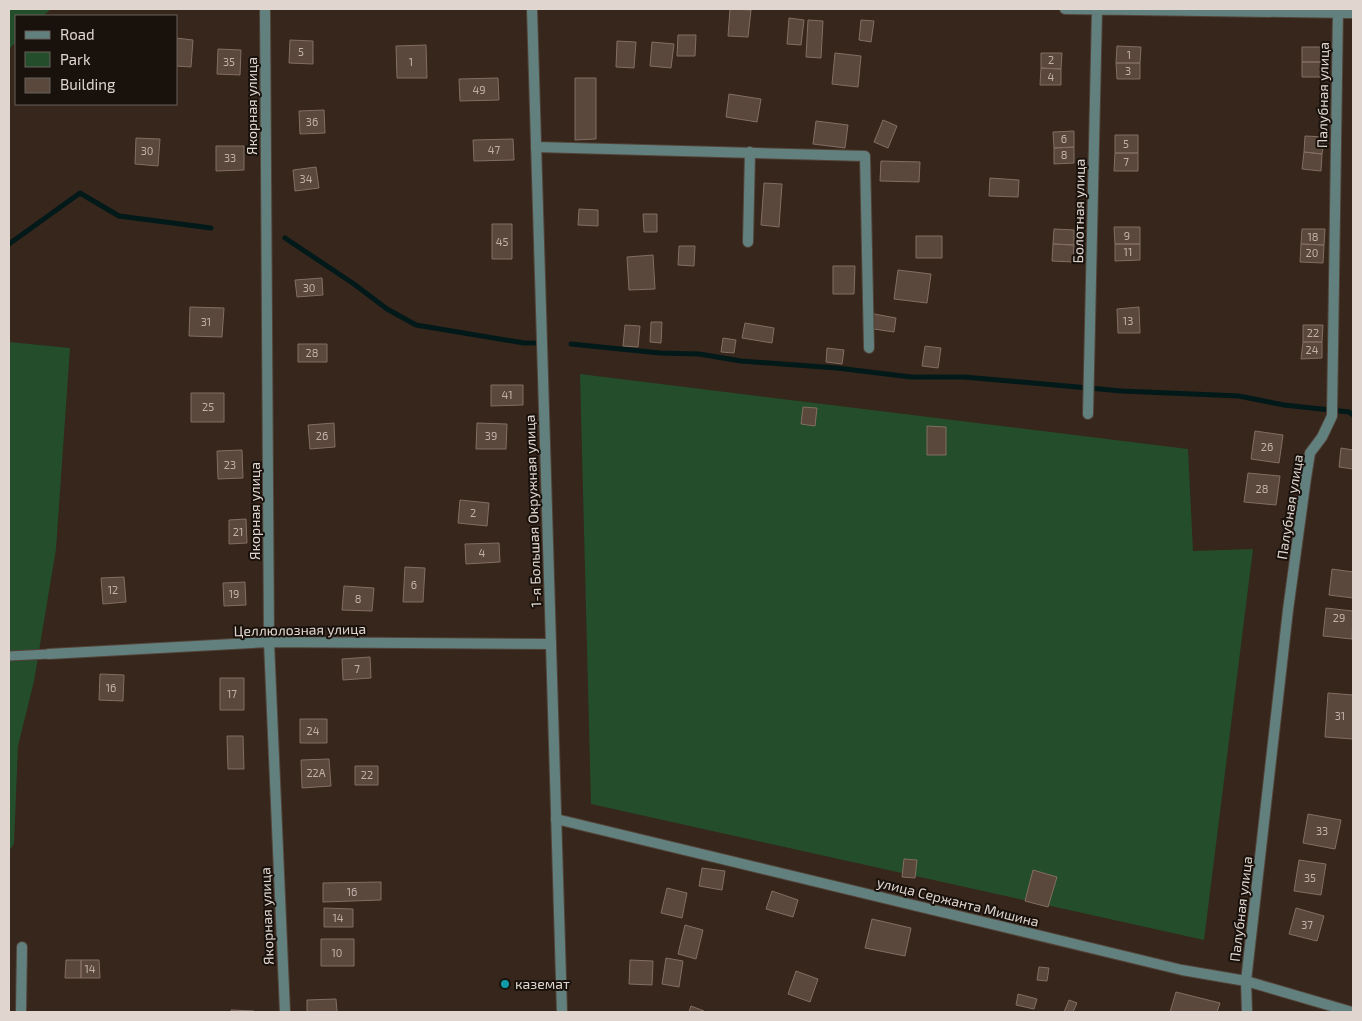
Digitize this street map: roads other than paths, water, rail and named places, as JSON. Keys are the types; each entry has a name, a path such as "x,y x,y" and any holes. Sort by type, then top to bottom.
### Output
{"street":[{"name":"Якорная улица","path":"265,9 269,642 285,1012"},
{"name":"1-я Большая Окружная улица","path":"532,9 562,1012"},
{"path":"1065,9 1353,12"},
{"name":"Болотная улица","path":"1088,414 1097,10"},
{"name":"Палубная улица","path":"1247,1012 1246,981 1288,610 1306,478 1310,452 1322,437 1332,416 1338,11"},
{"path":"536,146 865,156 869,348"},
{"path":"748,242 750,152"},
{"name":"Целлюлозная улица","path":"49,654 269,642 551,644"},
{"name":"улица Сержанта Мишина","path":"556,818 1172,968 1246,981 1352,1012"},
{"path":"21,1012 22,947"}],"lane":[{"path":"9,656 49,654"}],"waterway":[{"path":"9,244 80,193 119,216 211,228"},
{"path":"285,238 354,284 387,309 416,325 524,343 534,343"},
{"path":"571,344 660,353 699,354 741,361 837,368 911,377 964,377 1122,391 1239,396 1284,405 1349,412 1353,415"}],"place":[{"name":"каземат","path":"505,984"}]}
